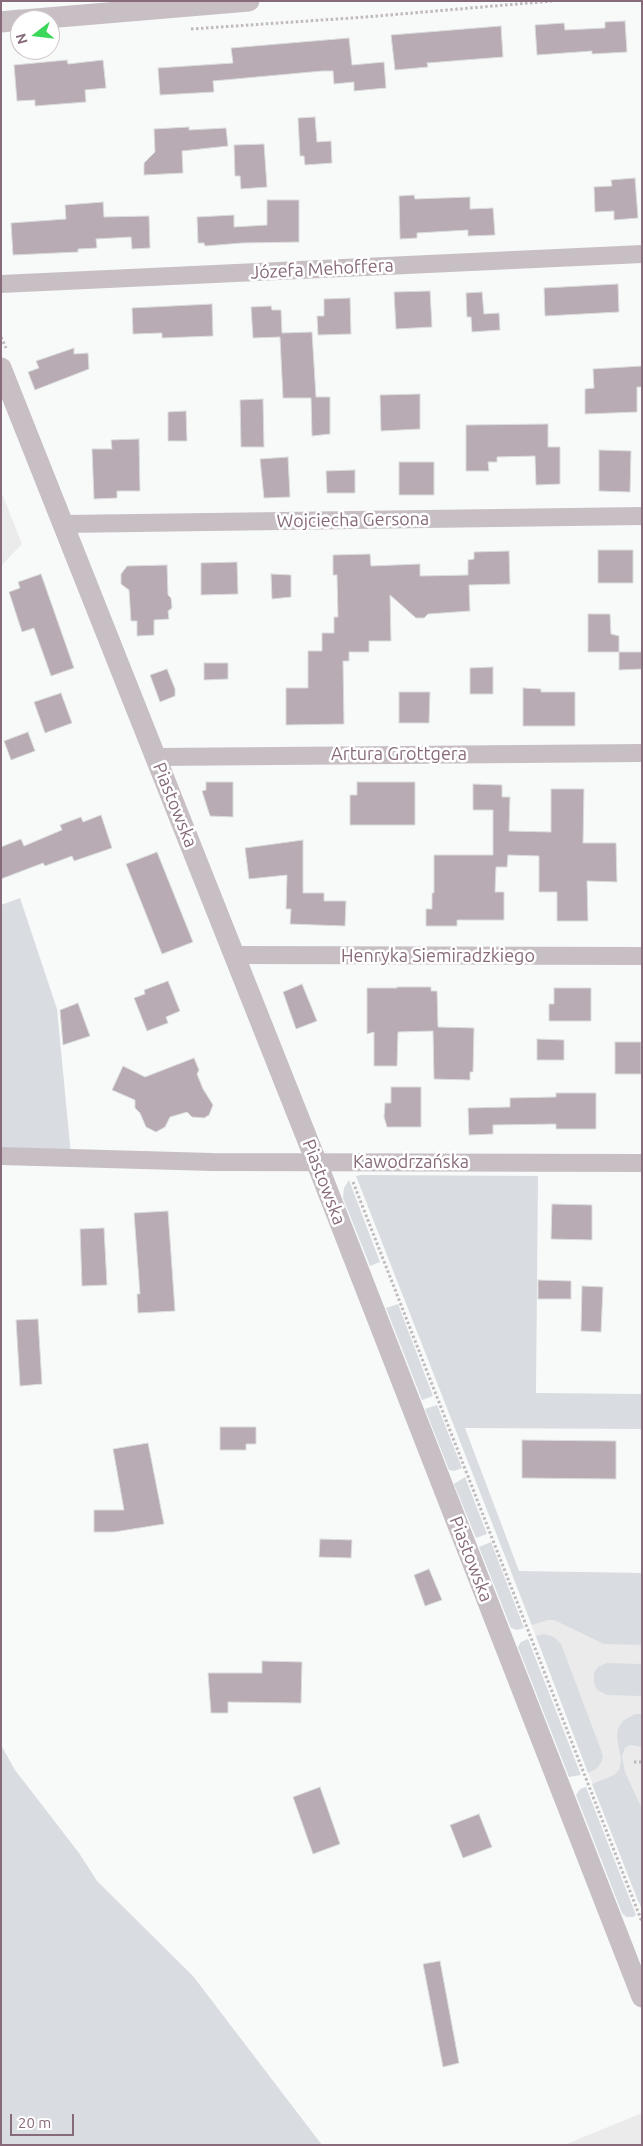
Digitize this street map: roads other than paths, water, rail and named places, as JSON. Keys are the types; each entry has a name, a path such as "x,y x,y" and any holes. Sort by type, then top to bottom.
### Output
{"street":[{"path":"60,17 249,1"},
{"name":"Józefa Mehoffera","path":"1,284 642,254"},
{"name":"Piastowska","path":"1,368 316,1161 642,1997"},
{"name":"Wojciecha Gersona","path":"64,524 642,516"},
{"name":"Artura Grottgera","path":"156,757 642,753"},
{"name":"Henryka Siemiradzkiego","path":"234,955 642,956"},
{"name":"Kawodrzańska","path":"1,1156 212,1162 642,1163"}]}
